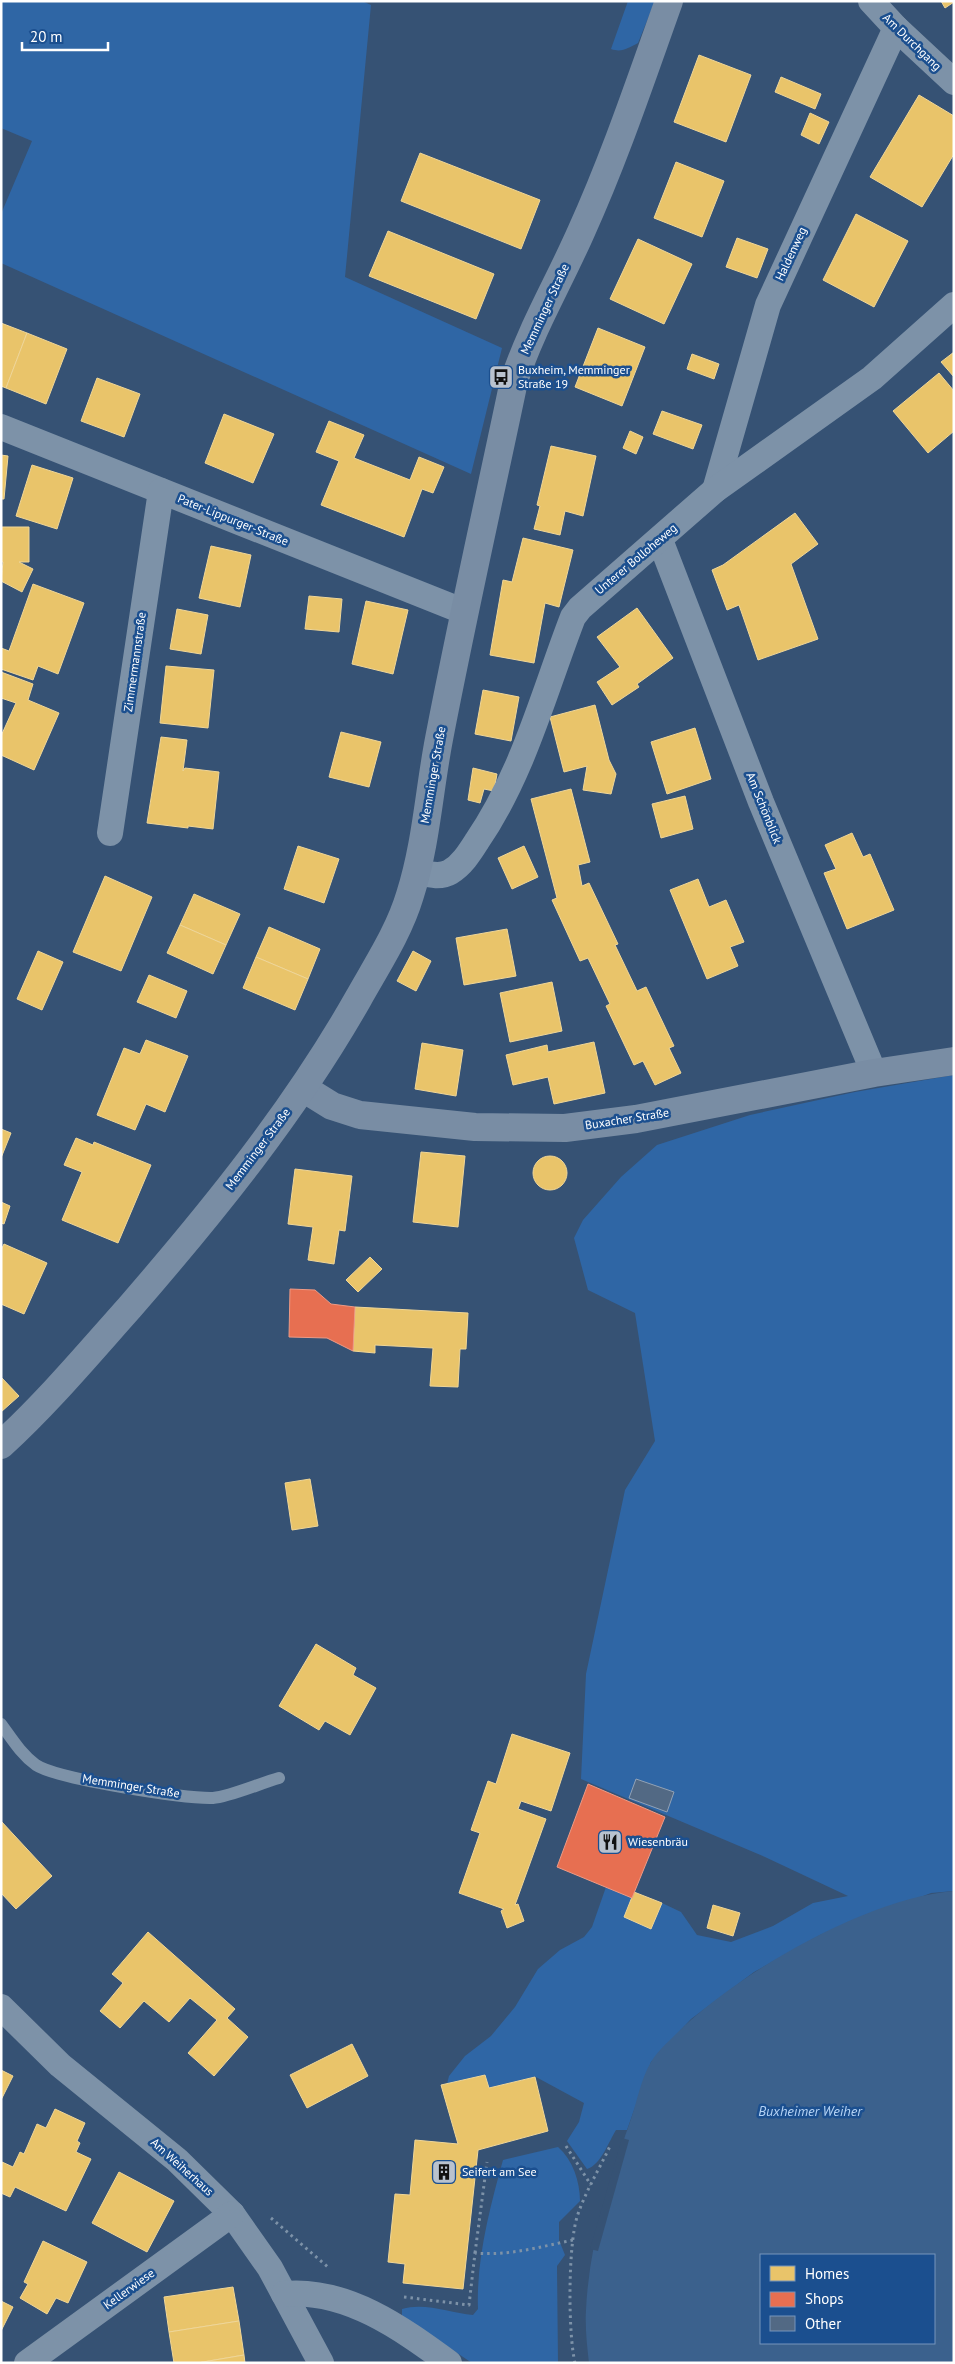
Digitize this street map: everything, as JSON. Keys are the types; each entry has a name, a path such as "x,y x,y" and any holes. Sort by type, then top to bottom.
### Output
{"street":[{"name":"Memminger Straße","path":"1,1445 40,1410 189,1238 303,1088 384,954 405,910 417,872 439,742 514,381 522,358 603,180 669,1"},
{"name":"Am Durchgang","path":"871,1 896,28 954,82"},
{"name":"Haldenweg","path":"715,490 768,305 896,28"},
{"name":"Unterer Bolloheweg","path":"417,872 441,875 449,873 466,857 486,829 521,757 572,617 601,587 660,540 715,490 872,378 954,305"},
{"name":"Pater-Lippurger-Straße","path":"1,426 465,612"},
{"name":"Zimmermannstraße","path":"110,833 161,491"},
{"name":"Am Schönblick","path":"660,540 761,802 874,1073"},
{"name":"Buxacher Straße","path":"303,1088 332,1106 360,1115 475,1127 565,1128 645,1117 874,1073 954,1061"},
{"name":"Am Weiherhaus","path":"2,2007 60,2065 177,2160 232,2214 270,2268 321,2363"},
{"name":"Kellerwiese","path":"26,2363 232,2214"},
{"path":"284,2294 304,2292 350,2302 384,2320 449,2363"}],"lane":[{"name":"Memminger Straße","path":"1,1724 23,1754 37,1766 62,1775 163,1793 213,1798 279,1778"}],"path":[{"path":"575,2363 571,2319 572,2240 577,2217 611,2144"},
{"path":"566,2146 592,2186"},
{"path":"399,2296 469,2305 487,2162"},
{"path":"475,2253 516,2251 572,2240"}],"shaded area":[{"path":"1,1 362,1 371,5 345,277 502,348 471,474 1,263 1,214 32,141 1,128"},
{"path":"628,1 655,1 638,43 622,50 611,49"},
{"path":"954,1075 954,1891 931,1893 820,1935 754,1972 691,2019 651,2062 627,2130 616,2130 600,2158 592,2167 587,2169 567,2141 579,2122 584,2103 536,2077 489,2088 485,2075 447,2084 449,2076 465,2056 491,2036 515,2007 538,1969 560,1950 584,1937 592,1927 606,1887 662,1903 681,1912 697,1935 731,1942 773,1926 813,1903 848,1896 765,1857 581,1779 586,1674 625,1490 655,1441 635,1313 588,1290 574,1238 583,1220 621,1177 657,1145 750,1115 855,1092"},
{"path":"558,2147 568,2158 575,2172 579,2186 580,2201 559,2222 559,2240 565,2255 557,2266 558,2363 472,2363 402,2316 402,2309 429,2307 473,2315 478,2309 479,2272 485,2234 503,2160"}],"water":[{"name":"Buxheimer Weiher","path":"954,1891 954,2363 589,2363 586,2310 591,2261 601,2213 642,2083 653,2059 699,2013 766,1965 803,1943 882,1908 919,1897"}],"pier":[{"path":"622,2138 629,2140 598,2251 590,2249"}],"building: Homes":[{"path":"941,1 954,1 954,2 945,8"},
{"path":"699,55 751,75 726,142 674,122"},
{"path":"781,77 821,94 815,109 775,92"},
{"path":"919,95 954,116 954,154 922,207 870,177"},
{"path":"810,113 829,122 819,144 801,135"},
{"path":"420,153 540,200 521,249 401,201"},
{"path":"676,162 724,181 702,237 654,218"},
{"path":"856,214 908,241 874,307 823,280"},
{"path":"388,231 494,274 476,319 369,276"},
{"path":"737,238 768,249 757,278 726,267"},
{"path":"638,239 692,264 664,324 610,299"},
{"path":"1,323 27,333 6,388 1,386"},
{"path":"598,328 645,347 622,406 575,387"},
{"path":"27,333 67,349 46,404 6,388"},
{"path":"954,352 954,377 941,362"},
{"path":"692,354 719,364 714,379 687,369"},
{"path":"939,373 954,391 954,431 928,453 893,411"},
{"path":"97,378 140,394 124,437 81,421"},
{"path":"662,411 702,425 693,449 653,434"},
{"path":"224,414 274,434 253,483 205,463"},
{"path":"329,421 364,435 354,458 410,480 419,457 444,467 433,493 422,489 404,537 321,505 339,461 316,452"},
{"path":"630,431 643,437 636,454 623,448"},
{"path":"551,446 596,456 583,516 565,511 560,535 534,529 540,506 537,505"},
{"path":"1,455 8,456 4,499 1,499"},
{"path":"32,465 73,478 57,529 16,516"},
{"path":"795,513 818,544 791,564 818,639 758,660 739,605 727,610 712,570 723,565"},
{"path":"1,527 29,527 29,562 19,562 33,569 22,592 1,581 3,562 1,562"},
{"path":"523,538 573,550 559,607 545,603 534,663 490,655 503,580 512,582"},
{"path":"211,546 251,555 240,607 199,598"},
{"path":"33,584 84,603 58,674 38,666 33,680 1,669 1,648 9,651"},
{"path":"309,596 342,599 339,632 305,629"},
{"path":"366,601 408,610 393,674 352,664"},
{"path":"637,608 673,658 637,684 639,687 612,705 597,682 620,667 597,637"},
{"path":"177,609 208,615 201,654 170,649"},
{"path":"166,666 214,670 208,728 160,723"},
{"path":"1,672 33,684 28,700 59,713 34,770 1,755 1,736 16,703 1,698"},
{"path":"483,690 519,697 511,741 475,734"},
{"path":"595,705 609,760 616,774 611,794 583,790 587,766 564,772 550,717"},
{"path":"695,728 711,779 667,794 651,742"},
{"path":"341,732 381,742 369,787 329,777"},
{"path":"161,737 187,740 183,771 185,768 219,772 213,829 147,823"},
{"path":"473,768 497,774 494,791 484,789 480,803 468,800"},
{"path":"571,789 590,862 578,865 582,886 589,883 618,944 615,945 637,991 646,987 674,1046 669,1048 681,1073 655,1085 643,1061 634,1065 606,1006 610,1004 588,958 580,961 552,900 557,898 531,799"},
{"path":"685,796 693,829 661,838 652,804"},
{"path":"852,833 863,857 870,854 894,910 847,929 824,873 836,869 825,845"},
{"path":"298,846 339,859 324,903 284,889"},
{"path":"524,846 538,877 512,889 498,858"},
{"path":"105,876 152,897 121,971 73,952"},
{"path":"698,879 709,907 726,900 744,942 730,947 738,966 707,979 670,890"},
{"path":"194,894 240,914 226,945 180,925"},
{"path":"180,925 226,945 213,974 167,953"},
{"path":"269,927 320,949 308,979 256,957"},
{"path":"507,929 516,976 464,985 456,938"},
{"path":"38,951 63,962 42,1010 17,999"},
{"path":"413,951 431,961 416,991 397,981"},
{"path":"256,957 308,979 295,1010 243,988"},
{"path":"149,975 187,991 176,1018 137,1002"},
{"path":"552,982 562,1031 510,1042 500,993"},
{"path":"146,1040 188,1056 165,1112 146,1104 135,1130 97,1115 124,1048 140,1054"},
{"path":"594,1042 605,1093 554,1104 548,1077 513,1085 506,1055 547,1045 548,1052"},
{"path":"422,1043 463,1050 456,1096 415,1089"},
{"path":"1,1129 11,1133 1,1158"},
{"path":"76,1138 93,1145 94,1142 151,1165 118,1243 62,1220 82,1172 64,1165"},
{"path":"421,1152 465,1156 458,1227 413,1222"},
{"path":"550,1156 557,1157 562,1161 566,1166 566,1180 562,1185 557,1189 550,1190 543,1189 538,1185 534,1180 533,1173 534,1166 538,1161 543,1157"},
{"path":"295,1169 352,1176 345,1231 339,1230 334,1264 308,1260 313,1227 288,1224"},
{"path":"1,1202 10,1206 4,1224 1,1223"},
{"path":"4,1244 47,1263 24,1314 1,1304 1,1250"},
{"path":"370,1257 382,1269 358,1292 346,1280"},
{"path":"355,1307 468,1313 466,1349 460,1349 458,1387 430,1386 433,1348 375,1345 375,1353 353,1351"},
{"path":"1,1377 19,1396 1,1412"},
{"path":"310,1479 318,1526 292,1530 285,1483"},
{"path":"316,1644 356,1668 353,1675 376,1688 350,1735 325,1721 319,1730 279,1706"},
{"path":"512,1734 570,1753 551,1811 521,1801 518,1809 546,1819 515,1905 518,1904 524,1921 507,1928 501,1911 504,1909 459,1893 480,1833 471,1830 488,1781 496,1784"},
{"path":"1,1821 52,1876 16,1909 1,1893"},
{"path":"634,1892 662,1903 651,1929 624,1917"},
{"path":"713,1905 740,1913 733,1936 707,1928"},
{"path":"148,1932 235,2009 227,2018 248,2037 214,2076 188,2053 217,2020 190,1998 169,2022 144,2001 120,2028 100,2011 123,1983 112,1974"},
{"path":"352,2044 368,2076 307,2108 290,2075"},
{"path":"1,2070 13,2076 1,2100"},
{"name":"Seifert am See","path":"485,2075 489,2088 535,2077 548,2131 478,2150 463,2289 403,2283 405,2264 388,2262 395,2194 410,2195 415,2140 458,2144 441,2085"},
{"path":"55,2109 85,2123 77,2141 80,2143 76,2152 91,2159 66,2211 15,2187 10,2197 1,2193 2,2162 13,2167 20,2152 24,2154 37,2124 46,2128"},
{"path":"119,2172 174,2201 147,2252 92,2223"},
{"path":"43,2241 87,2262 68,2303 56,2298 47,2314 20,2298 28,2284 24,2282"},
{"path":"233,2287 239,2321 169,2332 164,2297"},
{"path":"1,2301 13,2307 1,2331"},
{"path":"239,2321 244,2355 197,2363 174,2363 169,2332"},
{"path":"244,2355 245,2363 197,2363"}],"building: Shops":[{"path":"290,1289 315,1290 331,1304 355,1307 353,1351 327,1338 289,1337"},
{"name":"Wiesenbräu","path":"588,1784 665,1817 632,1898 557,1867"}],"building: Other":[{"path":"636,1779 674,1792 667,1812 629,1798"}],"place":[{"name":"Buxheim, Memminger Straße 19","path":"501,377"},
{"name":"Wiesenbräu","path":"610,1842"},
{"name":"Seifert am See","path":"444,2172"}]}
